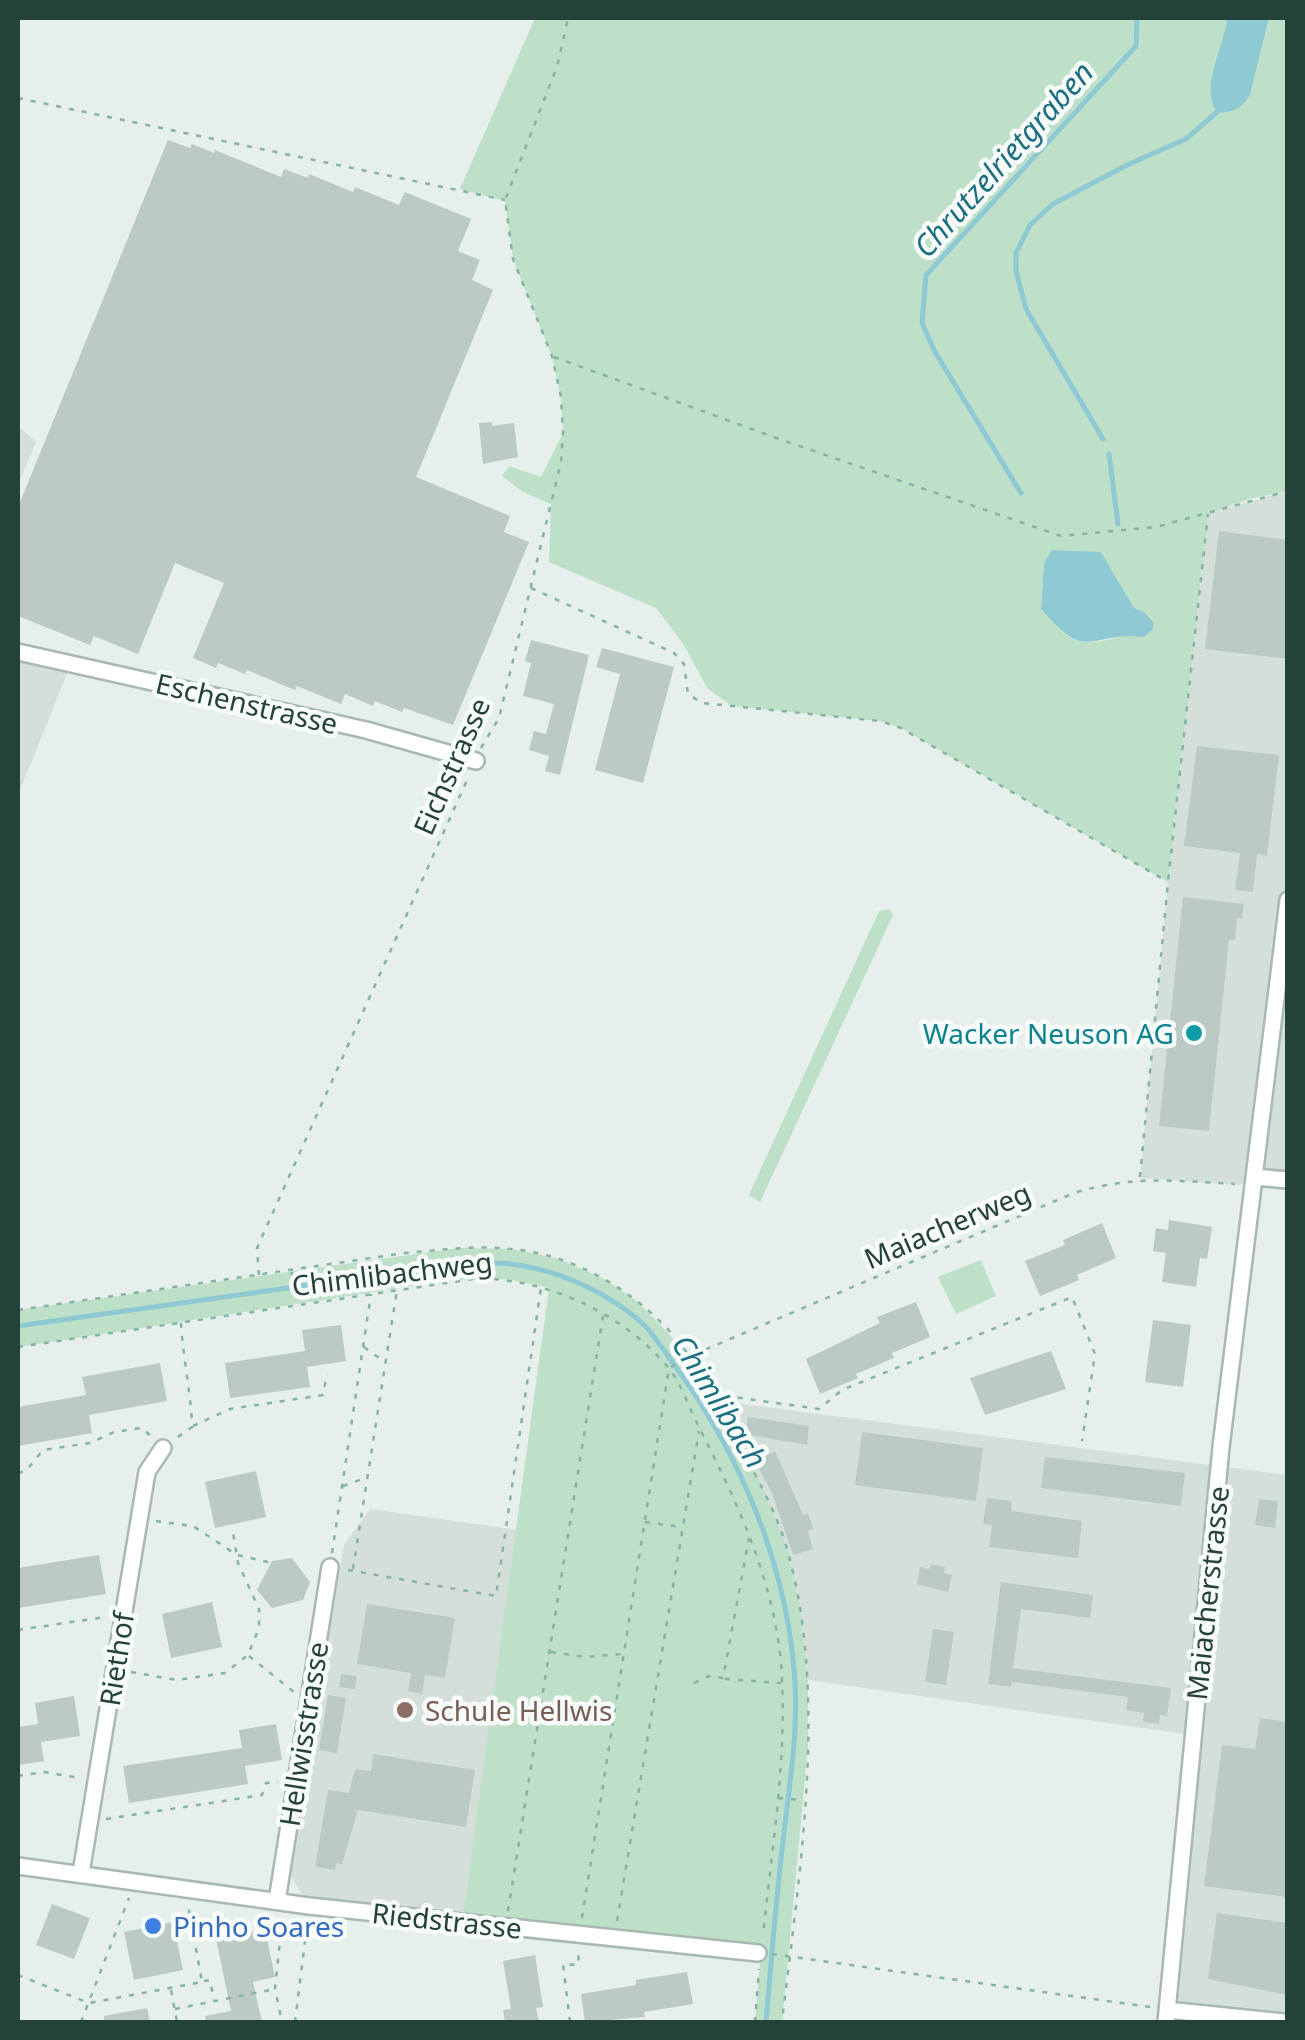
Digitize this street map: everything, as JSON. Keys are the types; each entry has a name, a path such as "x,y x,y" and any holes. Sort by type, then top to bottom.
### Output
{"street":[{"name":"Eschenstrasse","path":"18,652 366,730 476,760"},
{"name":"Maiacherstrasse","path":"1166,2016 1221,1447 1288,900"},
{"path":"1254,1177 1288,1180"},
{"name":"Riethof","path":"80,1874 148,1472 163,1448"},
{"name":"Hellwisstrasse","path":"274,1900 330,1567"},
{"name":"Riedstrasse","path":"18,1866 309,1906 758,1953"},
{"path":"1166,2016 1283,2022"}],"path":[{"name":"Eichstrasse","path":"259,1276 257,1248 476,760 499,718 560,462 563,416 552,356 512,258 505,200 557,67 568,18"},
{"path":"18,98 505,200"},
{"path":"552,356 1061,536 1156,527 1288,491"},
{"path":"1140,1178 1208,514"},
{"path":"530,588 674,653 684,664 688,694 702,703 880,721 901,728 1168,882"},
{"name":"Maiacherweg","path":"671,1367 1074,1193 1108,1182 1140,1178 1240,1185 1254,1177"},
{"path":"18,1310 458,1248 512,1249 560,1258 602,1278 637,1301 688,1357 764,1488 789,1555 801,1614 808,1680 804,1800 782,2022"},
{"path":"291,1271 308,1302"},
{"name":"Chimlibachweg","path":"18,1347 480,1278 542,1286 604,1314 671,1367 750,1534 772,1610 782,1683 777,1798 763,1934"},
{"path":"371,1292 330,1567 496,1596 542,1286"},
{"path":"353,1571 397,1288"},
{"path":"710,1394 819,1409 842,1390 1072,1297 1095,1354 1082,1442"},
{"path":"506,1927 604,1314"},
{"path":"181,1322 192,1427"},
{"path":"363,1346 386,1363"},
{"path":"570,2022 563,1964 578,1965 671,1367"},
{"path":"18,1473 26,1472 43,1450 90,1443 114,1432 142,1428 163,1448 192,1427 230,1410 323,1395 328,1374"},
{"path":"615,1938 699,1428"},
{"path":"342,1486 368,1477"},
{"path":"139,1520 193,1526 237,1554 268,1562"},
{"path":"644,1522 682,1528"},
{"path":"114,1668 177,1680 225,1672 248,1655 259,1628 258,1609 237,1554 234,1532"},
{"path":"723,1678 750,1534"},
{"path":"18,1630 102,1616 123,1620"},
{"path":"549,1652 586,1656 624,1654"},
{"path":"248,1655 308,1703"},
{"path":"694,1684 709,1676 782,1683"},
{"path":"18,1776 44,1772 96,1780"},
{"path":"90,1817 105,1819 262,1796 266,1783 296,1779"},
{"path":"777,1798 804,1800"},
{"path":"82,2022 135,1882"},
{"path":"185,1889 202,1982"},
{"path":"274,1900 280,1941 275,1989 282,2022"},
{"path":"295,2022 309,1906"},
{"path":"781,1955 1166,2016"},
{"path":"755,2022 760,1970"},
{"path":"18,1975 88,2004 210,1980 215,2001"},
{"path":"170,1988 177,2022"},
{"path":"175,2010 275,1989"}],"shaded area":[{"path":"18,426 36,442 18,484"},
{"path":"1287,491 1287,1180 1254,1177 1240,1185 1140,1178 1208,514"},
{"path":"18,652 71,664 18,795"},
{"path":"713,1400 1287,1475 1287,2022 1166,2022 1192,1735 808,1680 789,1555"},
{"name":"Schule Hellwis","path":"370,1509 518,1530 462,1923 309,1906 290,1874 344,1545"}],"green space":[{"path":"535,18 1227,18 1226,29 1250,95 1269,18 1287,18 1287,491 1208,514 1168,882 901,728 880,721 732,706 707,688 684,645 656,608 549,562 551,504 523,492 502,476 509,466 541,477 563,433 552,356 513,259 505,201 460,189","holes":["1101,552 1134,608 1127,635 1078,641 1061,631 1041,609 1044,564"]},
{"path":"889,909 893,915 760,1202 749,1195 879,911"},
{"path":"459,1248 512,1249 559,1259 602,1278 637,1301 690,1356 763,1488 789,1555 808,1680 808,1747 782,2022 755,2022 761,1954 462,1923 549,1288 507,1279 452,1280 18,1347 18,1310"},
{"path":"981,1260 996,1296 956,1314 938,1277"}],"water":[{"path":"1227,18 1269,18 1250,95 1236,109 1217,112 1212,102 1212,79"},
{"path":"1052,550 1101,552 1134,608 1154,623 1152,630 1144,637 1090,642 1069,636 1041,609 1044,563"}],"building":[{"path":"168,140 190,148 192,144 214,153 215,150 281,177 284,169 308,178 309,174 399,205 405,192 471,219 458,251 480,260 472,280 493,290 416,477 510,516 504,532 529,542 453,725 375,701 373,706 345,694 341,704 247,670 245,674 218,663 216,668 193,658 224,583 175,563 138,654 94,636 90,645 18,616 18,507"},
{"path":"492,422 492,426 514,423 518,457 483,464 479,423"},
{"path":"1219,531 1288,540 1288,659 1205,649"},
{"path":"531,640 589,655 560,775 545,771 549,756 529,750 534,731 546,734 554,704 523,696 531,663 525,661"},
{"path":"602,648 674,667 643,783 595,770 620,674 596,667"},
{"path":"1197,746 1279,755 1267,856 1257,854 1253,892 1235,890 1240,853 1184,846"},
{"name":"Wacker Neuson AG","path":"1183,897 1244,904 1242,919 1237,918 1235,940 1229,940 1209,1131 1159,1126"},
{"path":"1169,1220 1212,1227 1207,1259 1200,1258 1196,1287 1162,1282 1166,1253 1153,1251 1156,1228 1168,1230"},
{"path":"1102,1223 1116,1258 1077,1275 1079,1280 1040,1296 1025,1261 1065,1245 1063,1240"},
{"path":"916,1302 930,1337 892,1353 894,1358 856,1374 858,1378 820,1394 806,1359 880,1323 877,1317"},
{"path":"1153,1320 1191,1325 1183,1387 1145,1382"},
{"path":"341,1325 346,1361 307,1367 310,1387 230,1398 225,1363 305,1351 302,1330"},
{"path":"1051,1351 1066,1389 985,1415 970,1378"},
{"path":"160,1363 167,1401 89,1415 92,1433 18,1446 18,1407 86,1395 82,1377"},
{"path":"748,1417 809,1426 807,1445 745,1434"},
{"path":"862,1432 983,1448 976,1501 855,1485"},
{"path":"775,1451 813,1529 808,1531 813,1549 793,1555 772,1493 755,1461"},
{"path":"1045,1457 1185,1473 1181,1506 1041,1488"},
{"path":"256,1471 266,1517 215,1528 205,1482"},
{"path":"987,1498 1012,1501 1011,1511 1082,1521 1078,1558 989,1547 992,1525 983,1524"},
{"path":"1259,1499 1278,1501 1275,1528 1255,1525"},
{"path":"99,1555 106,1594 18,1608 18,1568"},
{"path":"292,1558 310,1582 303,1600 272,1608 257,1590 272,1561"},
{"path":"931,1564 945,1567 944,1573 952,1575 948,1592 917,1584 920,1567 929,1569"},
{"path":"1001,1582 1093,1595 1090,1618 1021,1609 1013,1668 1171,1688 1167,1716 1160,1715 1159,1724 1143,1722 1144,1713 1126,1710 1128,1697 1012,1682 1011,1687 988,1684"},
{"path":"212,1602 222,1647 171,1658 162,1614"},
{"path":"367,1604 455,1618 445,1678 425,1675 422,1694 408,1691 411,1673 357,1664"},
{"path":"933,1629 954,1632 946,1685 925,1682"},
{"path":"341,1674 357,1676 355,1689 339,1687"},
{"path":"328,1695 346,1698 337,1753 319,1750"},
{"path":"74,1696 80,1736 41,1742 44,1761 18,1765 18,1727 38,1724 35,1703"},
{"path":"1260,1718 1288,1722 1288,1897 1204,1886 1222,1745 1255,1749"},
{"path":"276,1724 282,1760 245,1766 248,1784 129,1803 123,1766 242,1748 239,1730"},
{"path":"373,1754 475,1770 466,1827 358,1810 342,1864 336,1863 335,1870 315,1867 328,1790 349,1793 355,1769 371,1771"},
{"path":"52,1904 90,1918 74,1959 36,1945"},
{"path":"1217,1913 1288,1923 1288,1995 1208,1979"},
{"path":"173,1922 183,1970 134,1980 124,1932"},
{"path":"265,1929 275,1977 253,1982 262,2022 206,2022 205,2016 231,2011 216,1939"},
{"path":"535,1955 543,2007 536,2008 539,2022 505,2022 503,2010 511,2009 503,1961"},
{"path":"687,1972 693,2004 644,2012 645,2017 585,2022 581,1994"},
{"path":"147,2008 150,2022 104,2022 104,2016"}],"waterway":[{"name":"Chrutzelrietgraben","path":"1021,493 935,352 922,323 926,275 1136,46 1137,18"},
{"path":"1103,439 1026,309 1016,271 1016,253 1030,225 1053,204 1186,139 1217,112"},
{"path":"1109,454 1118,524"},
{"name":"Chimlibach","path":"18,1326 437,1267 490,1263 530,1267 571,1280 610,1300 643,1324 699,1401 741,1476 772,1556 791,1639 796,1702 794,1742 766,2022"}],"place":[{"name":"Wacker Neuson AG","path":"1194,1033"},
{"name":"Schule Hellwis","path":"405,1710"},
{"name":"Pinho Soares","path":"153,1926"}]}
